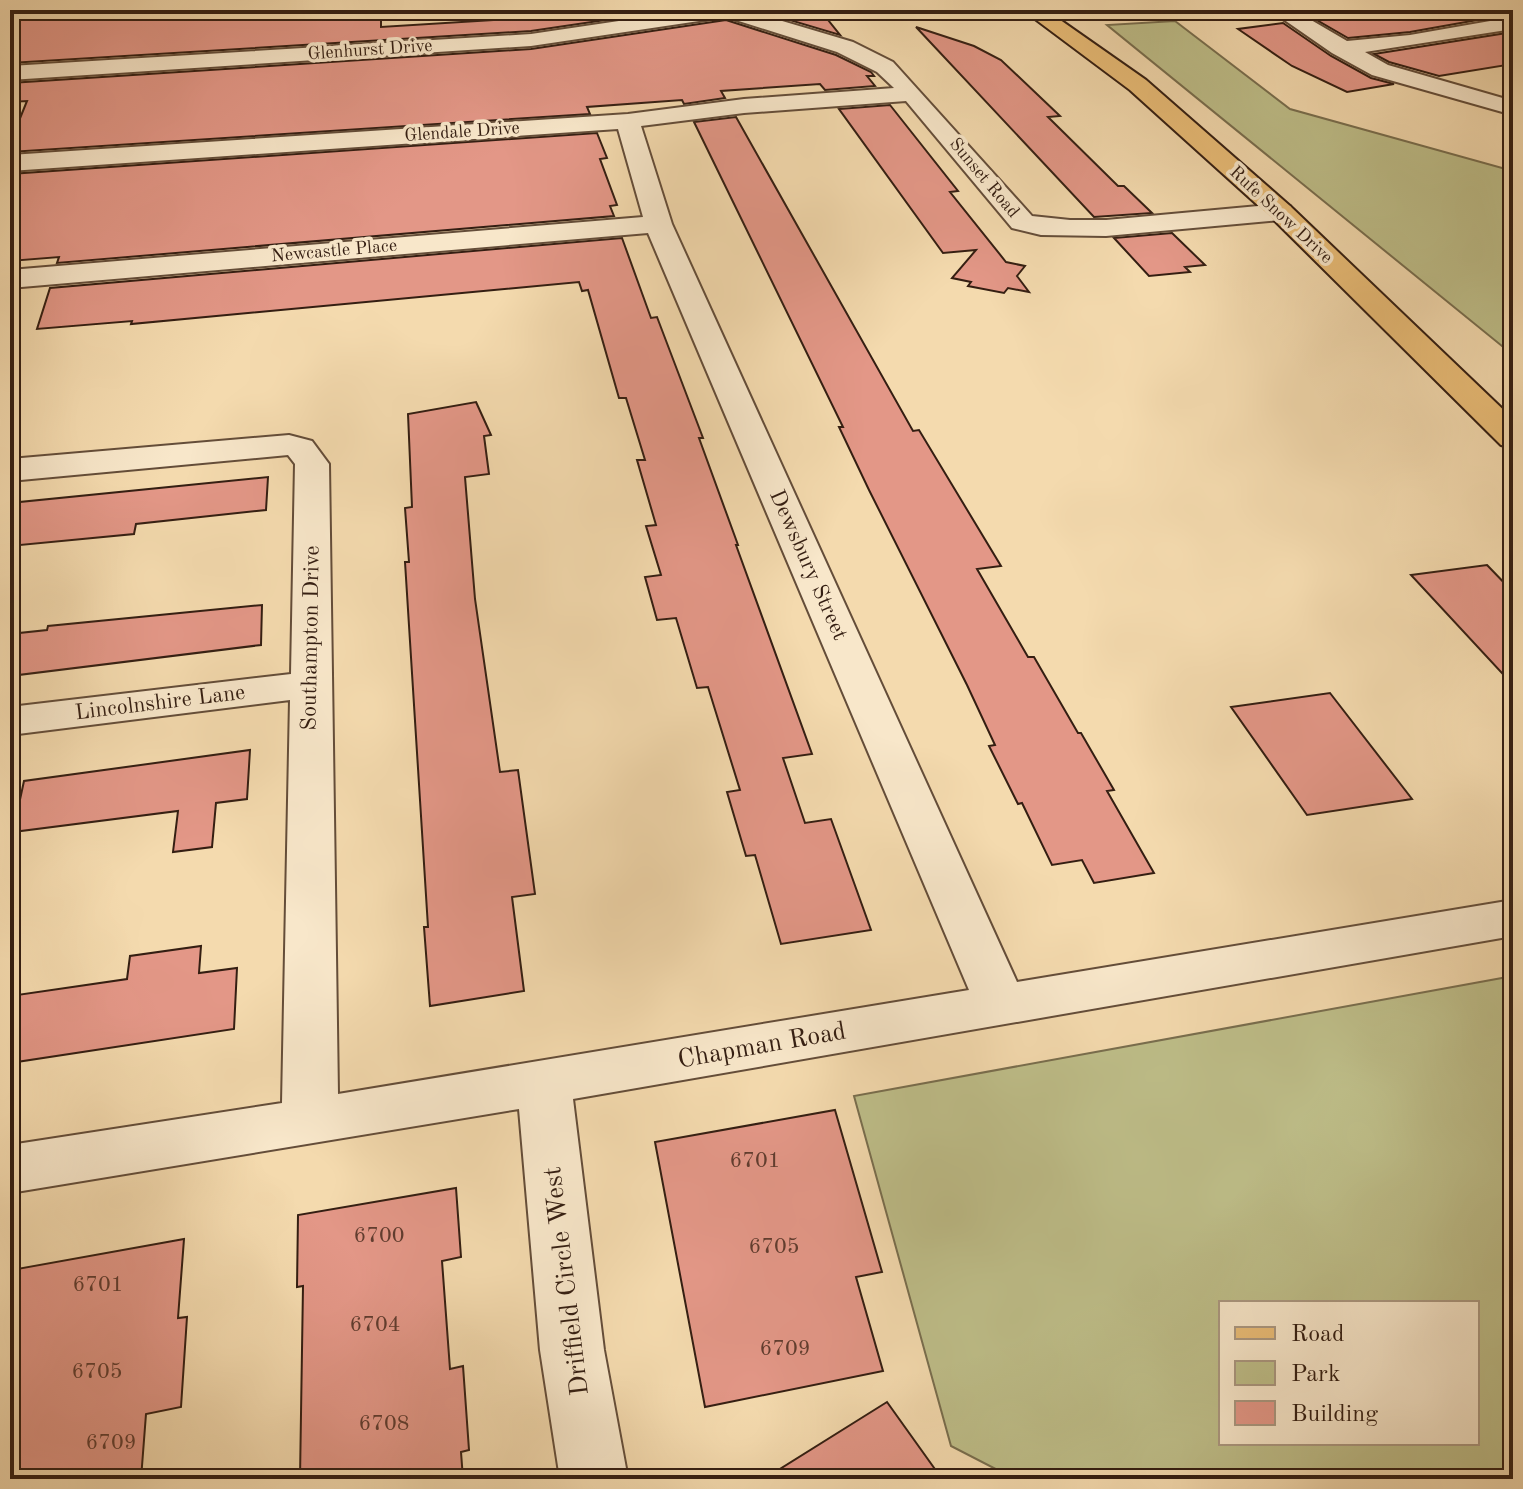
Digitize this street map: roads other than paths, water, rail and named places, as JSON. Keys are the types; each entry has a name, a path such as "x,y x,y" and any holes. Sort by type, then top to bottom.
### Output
{"main road":[{"name":"Rufe Snow Drive","path":"1033,10 1138,85 1281,212 1513,438"}],"street":[{"path":"1280,10 1340,48 1400,78 1513,108"},
{"name":"Sunset Road","path":"726,11 845,47 885,67 1022,222 1031,227 1071,230 1281,212"},
{"name":"Glenhurst Drive","path":"10,73 531,40 726,11"},
{"path":"1340,48 1410,41 1513,23"},
{"name":"Glendale Drive","path":"10,163 628,121 744,106 912,94"},
{"name":"Dewsbury Street","path":"628,121 658,224 1001,1004"},
{"name":"Newcastle Place","path":"10,279 658,224"},
{"name":"Southampton Drive","path":"10,470 289,445 300,448 312,464 310,1122"},
{"name":"Lincolnshire Lane","path":"10,721 309,685"},
{"name":"Chapman Road","path":"10,1169 544,1083 1513,918"},
{"name":"Driffield Circle West","path":"544,1083 572,1350 594,1479"}]}
